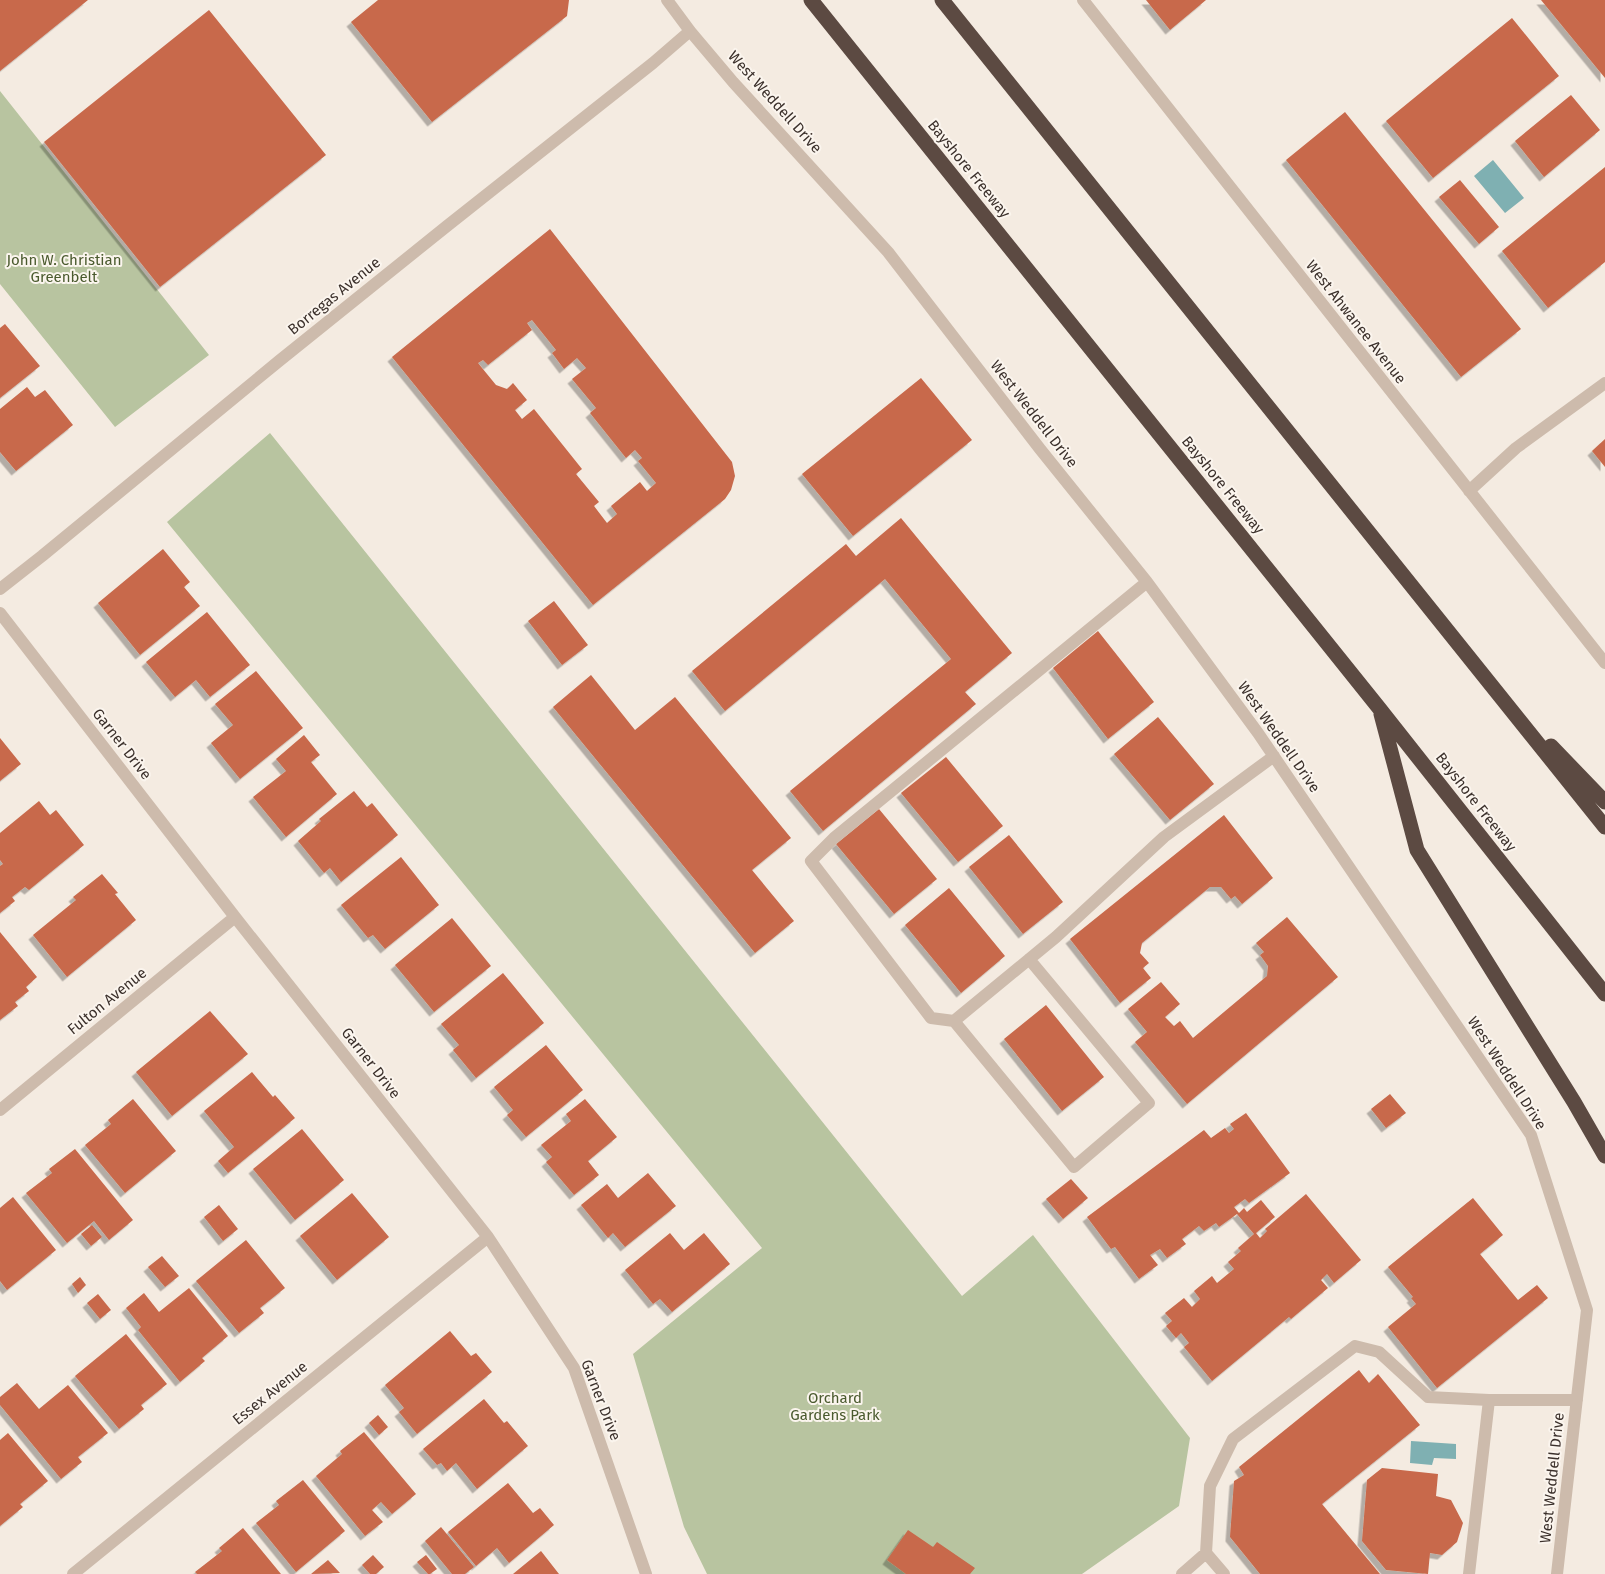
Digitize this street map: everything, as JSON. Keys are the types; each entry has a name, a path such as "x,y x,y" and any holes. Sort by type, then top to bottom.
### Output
{"highway":[{"name":"Bayshore Freeway","path":"811,0 1379,708 1605,994"},
{"path":"942,0 1605,827"},
{"path":"1482,674 1605,802"},
{"path":"1379,708 1417,850 1574,1102 1605,1156"}],"street":[{"name":"West Weddell Drive","path":"667,0 690,31 733,82 888,252 1040,449 1147,582 1274,756 1531,1135 1587,1310 1557,1574"},
{"name":"West Ahwanee Avenue","path":"1083,0 1605,663"},
{"name":"Borregas Avenue","path":"0,589 439,232 690,31"},
{"path":"1469,491 1516,448 1605,384"},
{"path":"1029,959 1150,1103 1074,1167 954,1021 931,1018 811,861 834,838 1147,582"},
{"name":"Garner Drive","path":"0,613 235,917 488,1236 574,1368 646,1574"},
{"path":"954,1021 1056,937 1164,836 1274,756"},
{"name":"Fulton Avenue","path":"0,1110 235,917"},
{"name":"Essex Avenue","path":"73,1574 488,1236"},
{"path":"1224,1574 1206,1553 1210,1486 1233,1439 1355,1346 1379,1352 1428,1397 1489,1400 1577,1400"},
{"path":"1470,1574 1489,1400"},
{"path":"1182,1574 1206,1553"}],"green space":[{"name":"John W. Christian Greenbelt","path":"0,91 209,355 115,427 0,284"},
{"name":"Orchard Gardens Park","path":"270,433 962,1296 1033,1235 1190,1438 1179,1506 1082,1574 707,1574 684,1527 633,1354 762,1248 167,522"}],"water":[{"path":"1493,160 1524,198 1505,213 1474,176"},
{"path":"1411,1441 1456,1444 1456,1459 1434,1458 1432,1465 1410,1463"}],"building":[{"path":"0,0 88,0 0,71"},
{"path":"378,0 569,0 567,16 432,122 351,22"},
{"path":"1146,0 1206,0 1170,30"},
{"path":"1541,0 1605,0 1605,78"},
{"path":"209,10 326,155 160,287 44,142"},
{"path":"1512,18 1559,76 1433,178 1386,121"},
{"path":"1571,95 1600,130 1544,177 1515,141"},
{"path":"1345,112 1521,329 1461,377 1286,160"},
{"path":"1605,167 1605,262 1548,308 1502,251"},
{"path":"1460,180 1499,227 1479,244 1439,197"},
{"path":"550,229 732,462 735,476 731,490 725,499 593,605 392,357","holes":["532,320 556,350 552,353 564,369 577,358 586,368 572,379 596,408 590,413 626,458 635,450 642,458 638,461 656,483 647,491 640,482 611,506 617,514 607,523 594,506 599,502 576,474 582,469 534,409 522,419 515,410 527,400 513,383 507,389 496,385 478,363 483,360 488,365 532,330 527,323"]},
{"path":"5,324 40,366 0,398 0,328"},
{"path":"921,378 972,440 853,536 802,474"},
{"path":"27,387 35,397 45,390 73,425 16,471 0,452 0,409"},
{"path":"1605,439 1605,467 1592,451"},
{"path":"901,518 1012,653 965,692 976,704 823,831 790,791 951,659 885,579 725,711 692,671 846,544 856,556"},
{"path":"163,549 190,582 184,587 200,606 140,655 98,603"},
{"path":"554,601 588,645 562,665 528,621"},
{"path":"207,612 250,665 210,697 196,680 175,697 146,662"},
{"path":"1098,631 1154,702 1108,739 1053,668"},
{"path":"256,671 303,728 240,779 211,743 233,725 215,704"},
{"path":"591,675 635,730 675,697 791,838 752,870 794,921 755,953 553,707"},
{"path":"1158,717 1214,784 1170,820 1114,754"},
{"path":"304,735 320,755 311,762 337,794 286,837 253,797 286,771 276,759"},
{"path":"0,738 21,764 0,781"},
{"path":"946,757 1003,826 958,862 901,793"},
{"path":"354,791 367,807 372,803 398,835 341,882 330,868 324,873 298,841 321,821 319,819"},
{"path":"39,801 50,815 56,810 84,845 29,890 25,887 12,897 15,901 0,913 0,866 3,864 0,860 0,833"},
{"path":"879,809 937,879 894,914 836,844"},
{"path":"1224,815 1273,878 1242,904 1235,896 1231,899 1221,887 1210,887 1142,943 1140,953 1149,963 1143,968 1151,978 1120,1003 1070,939"},
{"path":"1009,835 1063,902 1023,934 969,867"},
{"path":"401,857 439,905 385,949 373,935 368,938 341,905"},
{"path":"102,874 118,893 115,894 136,920 67,977 33,935 76,900 73,897"},
{"path":"949,888 1005,956 961,993 905,925"},
{"path":"1287,917 1338,977 1187,1104 1135,1042 1147,1032 1128,1009 1161,982 1180,1004 1165,1017 1174,1026 1180,1021 1193,1038 1267,976 1268,966 1260,955 1264,952 1256,943"},
{"path":"452,918 491,966 434,1012 395,965"},
{"path":"0,932 37,977 26,987 29,991 15,1002 18,1006 0,1020"},
{"path":"503,973 544,1023 476,1078 453,1050 459,1045 441,1024"},
{"path":"1046,1005 1104,1077 1062,1111 1004,1039"},
{"path":"210,1011 248,1054 172,1116 136,1072"},
{"path":"546,1045 583,1090 526,1137 507,1115 513,1110 494,1087"},
{"path":"252,1072 273,1097 275,1095 295,1118 228,1173 218,1161 234,1147 204,1111"},
{"path":"1390,1094 1406,1113 1386,1128 1371,1109"},
{"path":"133,1099 176,1151 125,1193 85,1145 111,1124 108,1120"},
{"path":"585,1099 617,1137 588,1161 599,1175 574,1195 546,1162 552,1157 541,1145 571,1121 566,1114"},
{"path":"1246,1113 1290,1173 1249,1203 1245,1199 1234,1207 1239,1213 1244,1208 1247,1212 1261,1200 1275,1217 1256,1233 1260,1238 1267,1231 1265,1229 1306,1194 1361,1260 1334,1283 1327,1274 1321,1280 1328,1288 1291,1319 1289,1317 1212,1381 1184,1347 1189,1343 1181,1333 1176,1338 1166,1326 1172,1321 1165,1313 1184,1298 1192,1307 1200,1299 1194,1291 1212,1276 1217,1283 1234,1269 1228,1262 1241,1251 1238,1248 1254,1234 1237,1214 1219,1227 1216,1223 1204,1231 1199,1226 1182,1239 1186,1244 1167,1258 1160,1249 1150,1255 1158,1265 1139,1279 1115,1247 1111,1249 1087,1217 1204,1130 1211,1138 1225,1128 1229,1133 1234,1129 1230,1124"},
{"path":"302,1129 344,1180 295,1220 253,1169"},
{"path":"75,1149 133,1220 109,1240 94,1221 67,1243 26,1193 52,1173 49,1169"},
{"path":"648,1173 676,1206 625,1247 613,1233 608,1238 581,1205 607,1184 618,1198"},
{"path":"1071,1179 1088,1198 1063,1219 1046,1199"},
{"path":"352,1193 389,1237 337,1280 300,1236"},
{"path":"13,1197 56,1250 7,1290 0,1281 0,1208"},
{"path":"1473,1198 1503,1235 1480,1254 1518,1300 1537,1285 1548,1298 1437,1388 1388,1327 1416,1304 1411,1298 1413,1297 1388,1267"},
{"path":"219,1205 238,1229 223,1241 204,1217"},
{"path":"92,1225 102,1237 91,1246 81,1234"},
{"path":"670,1233 684,1250 704,1233 730,1264 672,1312 660,1299 653,1304 625,1270"},
{"path":"246,1240 285,1288 260,1308 264,1313 239,1333 196,1281"},
{"path":"162,1256 179,1276 165,1287 148,1267"},
{"path":"80,1277 86,1285 78,1293 72,1284"},
{"path":"189,1288 228,1336 202,1358 205,1361 180,1382 138,1330 141,1327 126,1308 144,1293 159,1312"},
{"path":"98,1294 111,1310 100,1319 87,1303"},
{"path":"450,1331 471,1356 476,1353 492,1372 417,1434 399,1412 404,1408 385,1385"},
{"path":"126,1334 167,1384 141,1405 144,1409 119,1429 75,1376"},
{"path":"1359,1370 1369,1383 1378,1374 1420,1425 1322,1504 1380,1574 1260,1574 1230,1537 1234,1481 1244,1475 1239,1467"},
{"path":"17,1383 39,1409 68,1385 108,1433 78,1457 82,1462 61,1479 0,1405 0,1397"},
{"path":"484,1399 504,1423 507,1421 528,1446 477,1489 456,1463 447,1471 441,1463 437,1465 423,1449"},
{"path":"378,1415 388,1427 379,1435 369,1423"},
{"path":"364,1432 416,1494 392,1514 381,1502 372,1510 383,1522 365,1536 316,1476 342,1454 340,1451"},
{"path":"8,1433 48,1481 20,1504 23,1507 0,1526 0,1440"},
{"path":"1382,1468 1438,1474 1436,1496 1451,1500 1463,1523 1457,1542 1442,1555 1430,1553 1428,1574 1386,1570 1362,1541 1367,1480"},
{"path":"303,1480 345,1531 296,1572 256,1523 279,1505 276,1501"},
{"path":"508,1483 533,1513 540,1508 554,1525 509,1563 497,1548 476,1566 448,1532"},
{"path":"441,1527 474,1567 465,1574 452,1574 425,1541"},
{"path":"243,1528 281,1574 197,1574 195,1572 222,1551 219,1548"},
{"path":"908,1530 933,1547 937,1542 975,1568 970,1574 906,1574 887,1560"},
{"path":"541,1551 559,1574 513,1574"},
{"path":"373,1555 384,1567 376,1574 370,1574 362,1565"},
{"path":"426,1555 437,1569 430,1574 417,1562"},
{"path":"328,1560 340,1573 311,1574"}]}
